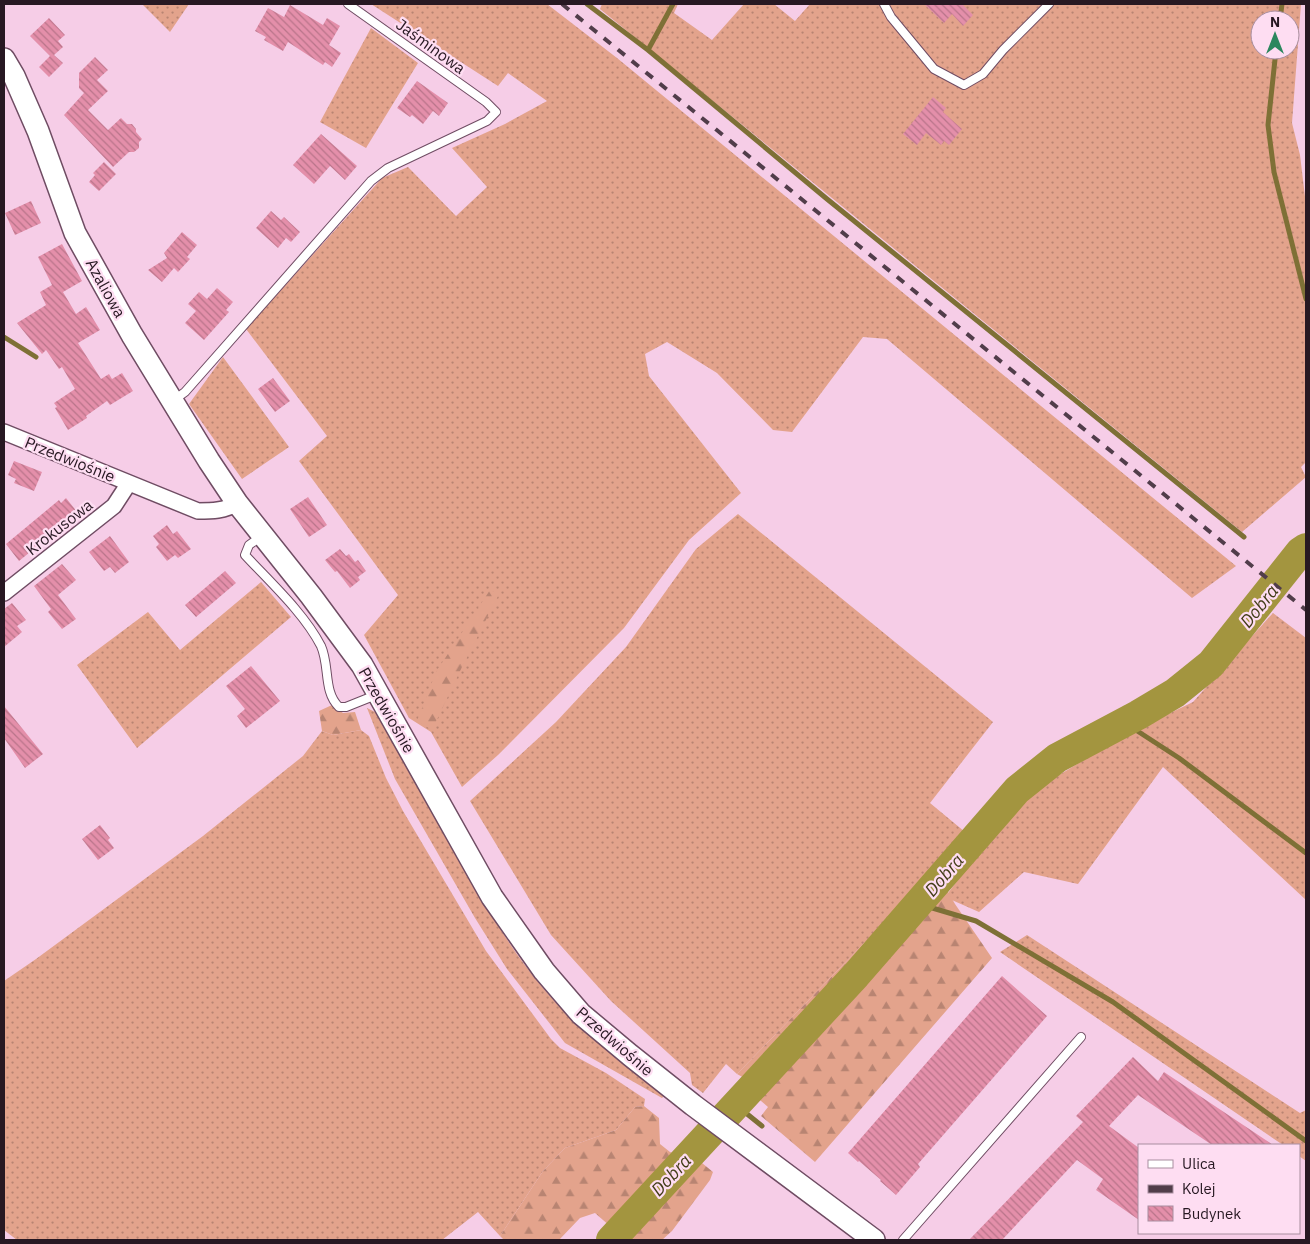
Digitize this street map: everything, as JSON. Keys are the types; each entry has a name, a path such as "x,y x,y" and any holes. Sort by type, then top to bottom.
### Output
{"street":[{"name":"Azaliowa","path":"4,59 14,76 38,131 75,233 103,285 172,401 237,503"},
{"name":"Przedwiośnie","path":"4,432 198,512 215,511 231,507 237,503 351,648 492,897 544,971 581,1014 693,1105 873,1240"},
{"name":"Krokusowa","path":"4,593 114,506 129,483"}],"lane":[{"name":"Jaśminowa","path":"172,401 185,392 371,181 388,168 487,122 496,112 486,102 348,4"},
{"path":"884,4 891,17 934,69 964,85 983,74 1003,50 1049,4"},
{"path":"262,536 249,545 245,555 289,603 309,628 320,646 325,658 330,692 334,702 339,707 346,707 378,694"},
{"path":"903,1240 1081,1037"}],"green space":[{"path":"142,4 189,4 170,32"},
{"path":"371,4 547,4 617,58 1236,566 1192,598 887,339 863,337 792,432 773,430 717,373 667,342 645,354 649,376 741,493 689,540 624,628 498,755 462,787 431,732 409,718 364,635 398,595 299,461 327,436 246,329 382,178 408,167 456,216 487,187 452,148 505,124 547,101 508,73 498,86"},
{"path":"602,4 678,4 674,13 712,40 744,4 774,4 795,21 810,4 1301,4 1300,17 1300,10 1250,10 1250,60 1297,60 1292,123 1300,155 1306,205 1306,462 1301,467 1306,477 1242,532 600,9"},
{"path":"371,28 418,63 366,148 320,122"},
{"path":"223,357 289,447 242,479 189,404"},
{"path":"738,514 993,722 930,803 965,832 935,870 737,1074 726,1064 703,1093 692,1085 690,1073 611,1001 551,935 470,801 556,722 626,647 696,549"},
{"path":"261,582 291,617 137,748 77,665 148,612 180,650"},
{"path":"490,590 499,594 432,730 417,721 436,672"},
{"path":"1273,613 1306,638 1306,900 1163,767 1078,884 1024,872 979,912 945,897 1020,799 1123,736 1193,702"},
{"path":"332,705 343,713 355,712 361,730 333,735 322,731 319,711"},
{"path":"367,708 377,713 487,907 531,973 571,1018 600,1045 664,1096 662,1098 565,1043 507,969 475,918 395,779"},
{"path":"361,730 369,736 386,778 403,811 486,951 551,1039 560,1048 606,1073 645,1099 644,1106 635,1107 616,1130 565,1148 543,1171 500,1236 478,1212 442,1240 17,1240 4,1230 4,981 203,836 303,756 322,731 333,735"},
{"path":"935,870 955,904 992,958 815,1162 761,1116 768,1107 754,1095 828,1011 816,1002 746,1079 737,1074"},
{"path":"1027,935 1300,1113 1306,1110 1306,1161 1300,1157 1300,1144 1282,1144 1000,952"},
{"path":"644,1106 659,1118 660,1144 670,1152 679,1155 611,1227 595,1213 580,1218 559,1240 504,1240 500,1236 543,1171 565,1148 616,1130 635,1107"},
{"path":"702,1163 713,1172 710,1180 672,1231 662,1240 627,1240"}],"building":[{"path":"924,4 962,4 973,15 963,26 952,14 944,23"},
{"path":"290,5 323,25 327,18 340,26 329,45 341,53 332,67 325,62 323,65 288,42 283,51 264,40 266,37 255,31 268,8 284,17"},
{"path":"49,18 65,35 58,41 63,47 54,55 63,63 49,77 39,67 50,56 30,36"},
{"path":"95,57 108,70 97,80 108,91 88,110 108,130 121,118 127,124 132,124 142,139 139,142 139,148 134,152 129,152 113,167 64,115 84,93 79,88 79,73"},
{"path":"417,81 448,103 439,116 433,111 423,124 412,115 410,117 397,108"},
{"path":"933,97 946,108 943,112 962,129 949,145 944,141 941,145 926,133 917,145 903,134"},
{"path":"321,134 357,166 345,180 330,166 314,184 293,165"},
{"path":"104,162 116,174 99,191 89,182 95,175 93,173"},
{"path":"31,201 41,223 15,235 5,213"},
{"path":"271,211 281,220 284,217 300,232 291,242 286,238 278,248 256,228"},
{"path":"182,232 197,245 187,257 190,259 178,272 174,268 162,282 148,270 167,258 164,253"},
{"path":"62,244 82,281 63,292 76,314 86,307 100,330 78,343 101,379 109,374 112,379 122,373 133,391 110,405 107,401 86,416 87,418 68,430 54,403 75,389 62,367 59,369 46,350 42,354 17,323 46,305 40,292 52,285 38,257"},
{"path":"217,288 233,302 226,310 229,312 204,340 185,323 196,311 188,304 199,292 207,299"},
{"path":"273,378 290,401 275,412 258,389"},
{"path":"14,461 42,472 34,491 14,483 16,479 8,475"},
{"path":"308,497 327,525 309,537 290,509"},
{"path":"66,498 78,513 19,561 6,544 59,500 61,503"},
{"path":"167,525 173,534 177,531 191,549 178,558 175,555 167,561 156,547 159,544 153,536"},
{"path":"110,536 129,562 115,573 110,567 104,571 89,552"},
{"path":"340,549 346,556 349,554 355,562 358,560 366,571 358,577 360,580 350,588 337,571 335,572 325,560"},
{"path":"62,564 76,580 58,595 76,619 62,629 48,612 51,609 34,586"},
{"path":"225,571 236,583 196,617 185,605"},
{"path":"12,603 26,620 17,626 22,632 4,647 4,609"},
{"path":"251,666 280,701 246,728 237,716 245,709 226,686"},
{"path":"4,706 43,754 25,768 4,738"},
{"path":"100,825 110,838 108,840 114,848 98,860 82,839"},
{"path":"1002,976 1047,1016 918,1164 920,1167 896,1195 848,1153"},
{"path":"1133,1057 1158,1081 1164,1072 1272,1144 1211,1144 1138,1095 1109,1126 1138,1147 1138,1219 1096,1190 1103,1179 1077,1160 1002,1240 969,1240 1083,1122 1076,1116"}],"waterway":[{"path":"587,4 648,50 827,199 1244,537"},
{"path":"648,50 673,4"},
{"path":"1281,10 1282,4"},
{"path":"1275,60 1268,125 1274,172 1306,299"},
{"path":"4,337 36,357"},
{"name":"Dobra","path":"611,1240 856,975 1017,790 1057,758 1175,693 1211,664 1300,552 1306,548"},
{"path":"1125,723 1179,758 1306,853"},
{"path":"919,904 976,921 1113,1002 1306,1141"},
{"path":"736,1105 762,1126"}],"railway":[{"path":"562,4 1306,610"}]}
